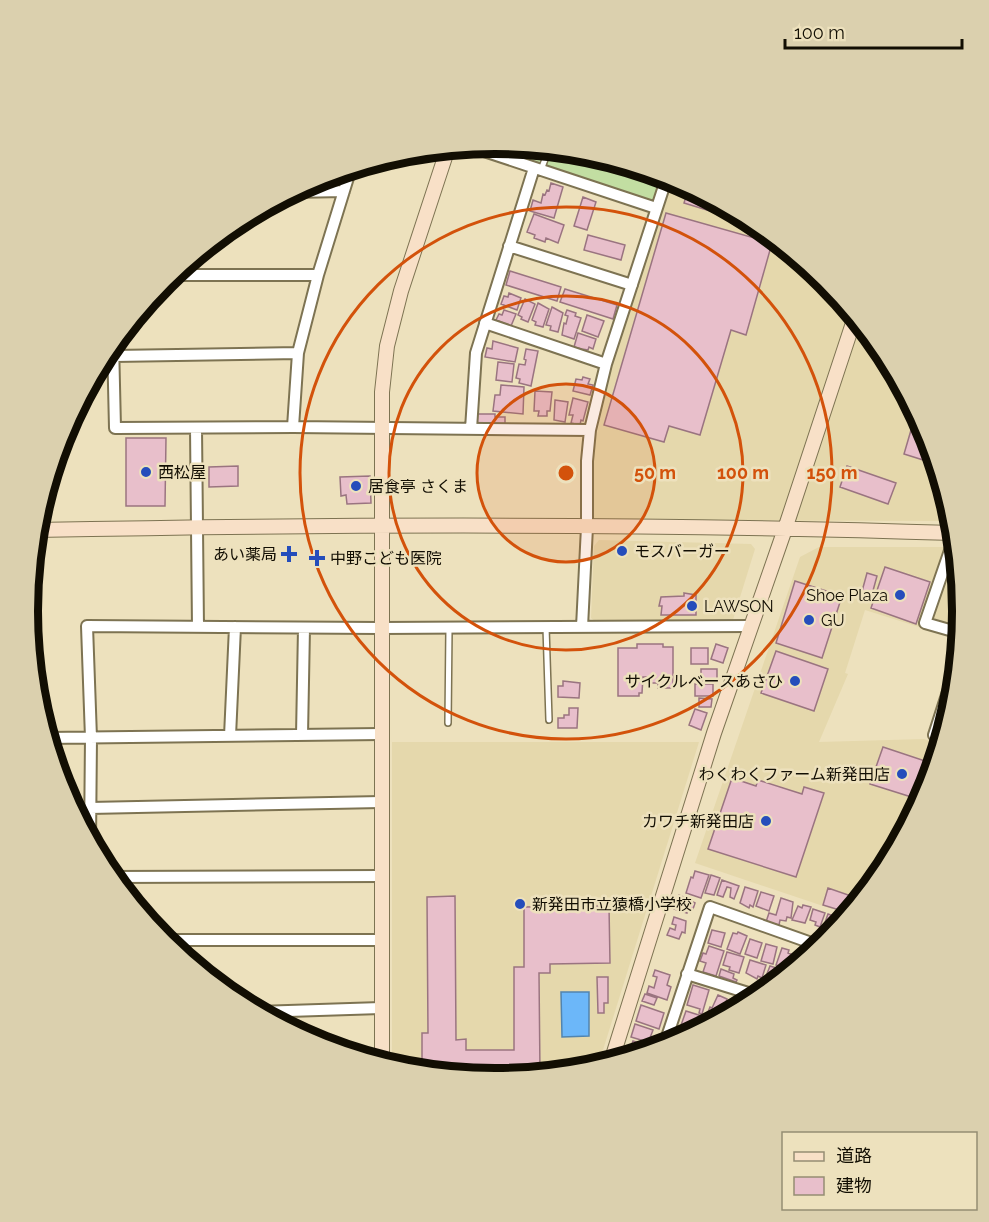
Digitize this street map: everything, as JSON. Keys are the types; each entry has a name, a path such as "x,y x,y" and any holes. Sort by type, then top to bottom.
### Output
{"street":[{"path":"493,154 657,208"},
{"path":"381,1053 382,392 387,346 401,291 445,157"},
{"path":"471,429 476,353 537,169"},
{"path":"293,427 298,353 318,275 348,178"},
{"path":"582,627 590,430 606,364 664,187"},
{"path":"314,192 344,191"},
{"path":"510,246 632,285"},
{"path":"185,275 318,275"},
{"path":"485,323 606,364"},
{"path":"614,1052 714,733 852,327"},
{"path":"116,356 298,353"},
{"path":"114,359 115,428 590,430"},
{"path":"196,428 198,627"},
{"path":"45,530 381,526 587,527 785,529 945,535"},
{"path":"948,553 925,623 951,631"},
{"path":"90,822 91,738 87,626 449,628 751,626"},
{"path":"230,736 235,627"},
{"path":"302,735 304,628"},
{"path":"56,738 381,734"},
{"path":"90,808 381,802"},
{"path":"123,877 381,876"},
{"path":"672,1032 687,974 710,908 809,942"},
{"path":"177,940 380,940"},
{"path":"687,974 746,992"},
{"path":"273,1011 381,1008"}],"lane":[{"path":"537,169 545,157"},
{"path":"546,627 549,720"},
{"path":"448,723 449,628"}],"shaded area":[{"path":"669,189 723,215 773,248 818,288 857,333 890,382 917,436 943,521 593,520 592,456 612,365"},
{"path":"599,540 751,544 755,549 732,623 597,623 591,618 594,546"},
{"path":"819,547 944,547 919,627 865,610 845,673 848,674 819,742 924,739 932,742 917,786 890,840 857,889 839,911 695,863 800,557"},
{"path":"950,568 952,624 933,619"},
{"name":"新発田市立猿橋小学校","path":"392,742 699,742 601,1055 554,1064 494,1068 435,1064 392,1056"}],"green space":[{"path":"514,155 584,163 641,178 659,185 654,201"}],"water":[{"path":"561,992 589,992 589,1036 562,1037"}],"building":[{"path":"551,183 563,187 554,218 530,211 533,200 541,203 543,194 549,191"},
{"path":"686,196 723,215 684,203"},
{"path":"583,197 596,202 587,230 574,226"},
{"path":"666,213 761,240 771,247 746,335 731,330 700,435 669,426 664,442 604,425"},
{"path":"534,214 564,225 558,243 546,238 545,242 534,238 535,235 527,232"},
{"path":"588,235 625,245 621,260 584,250"},
{"path":"510,271 561,287 557,301 506,285"},
{"path":"565,289 617,305 613,319 560,302"},
{"path":"509,293 521,298 517,310 501,304 504,296 508,297"},
{"path":"525,299 535,304 528,322 518,315"},
{"path":"538,303 549,309 543,327 535,325 536,322 532,320"},
{"path":"552,307 563,313 558,332 550,330 551,326 546,325"},
{"path":"504,310 516,314 511,326 496,320"},
{"path":"567,310 576,313 575,316 581,318 574,339 562,335 568,316 565,315"},
{"path":"587,315 604,321 598,337 582,331"},
{"path":"578,333 596,339 593,349 574,347"},
{"path":"493,341 518,348 515,362 485,357 487,348 492,349"},
{"path":"526,349 538,351 531,386 519,383 520,379 516,378 519,364 525,365"},
{"path":"498,362 514,364 512,382 496,380"},
{"path":"583,377 590,379 588,384 593,385 590,395 573,391 576,379 582,380"},
{"path":"501,385 524,387 523,414 493,411 495,395 500,395"},
{"path":"535,391 552,392 550,411 547,411 547,416 538,416 539,411 534,411"},
{"path":"573,398 588,402 580,425 571,423 573,415 569,415"},
{"path":"555,400 568,402 565,422 554,420"},
{"path":"476,414 495,414 495,417 505,417 505,424 476,424"},
{"path":"912,426 926,461 904,454"},
{"name":"西松屋","path":"126,438 166,438 165,506 126,506"},
{"path":"238,466 238,486 209,487 209,467"},
{"path":"847,466 896,483 888,504 840,487"},
{"name":"居食亭 さくま","path":"370,476 371,503 347,504 346,495 341,496 340,477"},
{"name":"Shoe Plaza","path":"885,567 930,582 916,624 871,608"},
{"path":"867,573 877,576 871,598 861,595"},
{"name":"GU","path":"795,581 842,596 822,658 776,643"},
{"path":"684,593 696,595 696,615 661,615 662,606 659,606 661,597 684,596"},
{"path":"637,644 663,644 663,647 673,647 673,688 658,688 658,683 650,683 650,677 643,677 642,693 639,693 639,696 618,696 618,648 637,648"},
{"path":"716,644 728,648 723,663 711,659"},
{"path":"691,648 708,648 708,664 691,664"},
{"name":"サイクルベースあさひ","path":"776,651 828,669 814,711 761,693"},
{"path":"701,669 717,669 717,681 701,681"},
{"path":"563,681 580,683 579,698 558,697 558,686 563,686"},
{"path":"695,684 713,684 713,696 695,696"},
{"path":"699,698 712,699 711,707 699,707"},
{"path":"569,708 578,708 577,728 558,728 558,718 569,715"},
{"path":"695,709 707,713 701,730 689,725"},
{"name":"わくわくファーム新発田店","path":"883,747 926,761 912,797 870,784"},
{"name":"カワチ新発田店","path":"732,778 756,786 758,780 802,794 804,787 824,793 796,877 708,849"},
{"path":"695,871 709,875 701,898 686,893"},
{"path":"711,875 720,878 714,895 705,893"},
{"path":"722,880 739,886 734,899 730,897 731,888 727,887 723,897 717,895"},
{"path":"745,887 758,891 753,907 750,905 749,908 740,903"},
{"path":"828,888 851,896 840,910 823,905"},
{"path":"761,892 774,896 769,911 756,906"},
{"path":"679,895 695,903 693,909 689,908 687,913 674,909"},
{"path":"455,896 456,1040 466,1039 466,1050 514,1050 514,967 524,967 524,907 609,906 610,963 550,964 550,973 539,973 540,1065 494,1068 422,1062 422,1033 428,1033 427,897"},
{"path":"781,898 793,902 791,918 787,917 786,921 780,920 779,925 766,922 769,913 776,915"},
{"path":"803,905 811,907 805,923 792,920 798,906 802,908"},
{"path":"813,909 825,913 820,927 815,925 816,922 810,920"},
{"path":"828,914 834,916 823,928"},
{"path":"674,917 686,921 685,933 682,932 679,939 667,935 670,928 675,930 676,925 672,924"},
{"path":"712,930 725,933 721,947 708,943"},
{"path":"738,932 747,936 740,954 727,949 733,933"},
{"path":"750,939 762,943 757,958 745,954"},
{"path":"766,944 777,947 773,964 761,961"},
{"path":"709,946 724,951 716,976 703,972 706,963 700,961"},
{"path":"782,948 789,950 788,953 793,955 792,959 782,967 776,965"},
{"path":"727,952 744,957 739,973 723,965"},
{"path":"750,960 766,965 762,978 758,976 757,979 746,973"},
{"path":"770,966 779,969 773,974 765,980"},
{"path":"721,969 734,974 733,978 737,980 736,982 719,976"},
{"path":"655,970 670,975 667,985 671,987 667,1000 647,993 649,986 654,988 657,977 653,976"},
{"path":"597,977 608,977 608,1003 604,1003 604,1013 598,1013"},
{"path":"693,985 709,990 702,1014 699,1013 700,1009 687,1005"},
{"path":"645,994 657,998 654,1005 642,1001"},
{"path":"718,995 727,999 725,1006 711,1013 708,1012 710,1007 712,1008"},
{"path":"641,1005 664,1013 659,1029 636,1021"},
{"path":"686,1011 702,1016 701,1019 680,1028"},
{"path":"635,1024 653,1030 650,1038 653,1039 647,1042 631,1037"},
{"path":"633,1041 642,1044 641,1044 631,1047"}],"place":[{"name":"西松屋","path":"146,472"},
{"name":"居食亭 さくま","path":"356,486"},
{"name":"モスバーガー","path":"622,551"},
{"name":"あい薬局","path":"289,554"},
{"name":"中野こども医院","path":"317,558"},
{"name":"Shoe Plaza","path":"900,595"},
{"name":"LAWSON","path":"692,606"},
{"name":"GU","path":"809,620"},
{"name":"サイクルベースあさひ","path":"795,681"},
{"name":"わくわくファーム新発田店","path":"902,774"},
{"name":"カワチ新発田店","path":"766,821"},
{"name":"新発田市立猿橋小学校","path":"520,904"}]}
